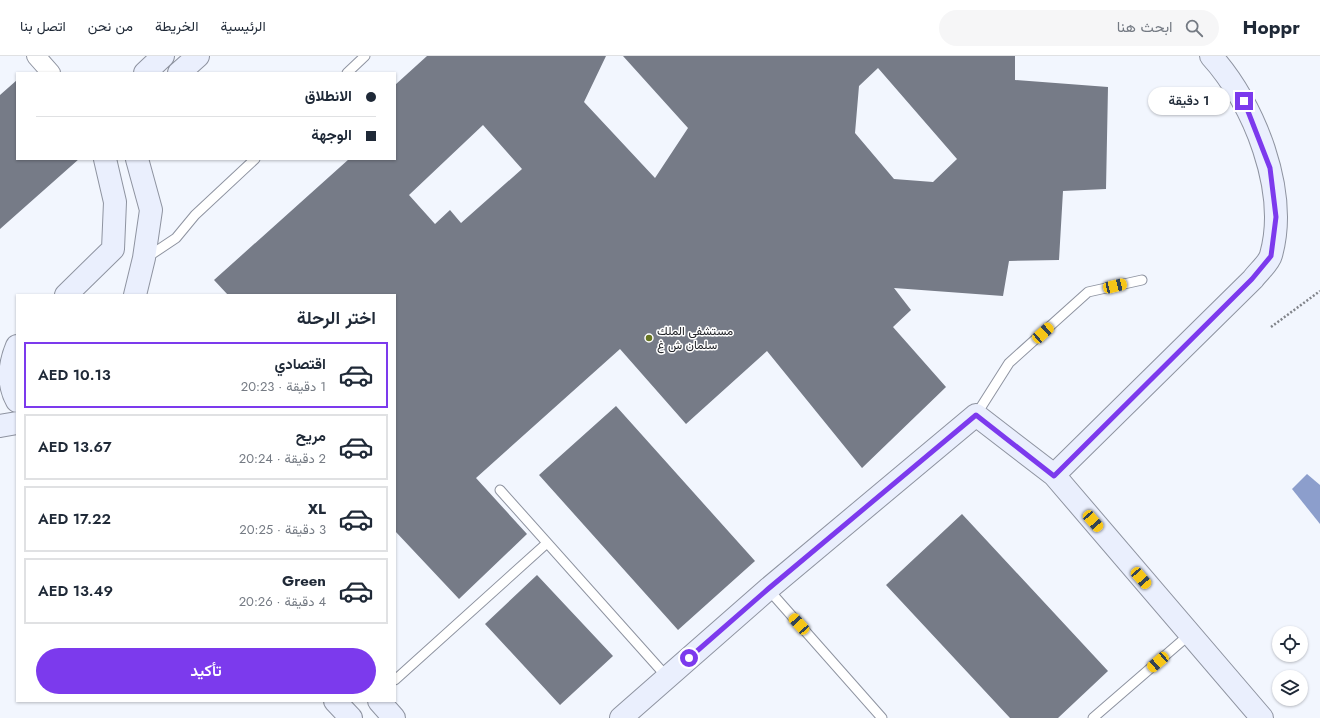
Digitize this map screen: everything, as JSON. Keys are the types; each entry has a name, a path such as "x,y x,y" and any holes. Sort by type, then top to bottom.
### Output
{"street":[{"path":"36,56 50,72"},
{"path":"147,72 163,56"},
{"path":"180,72 198,56"},
{"path":"1054,476 1252,279 1271,256 1276,217 1270,168 1244,101 1211,56"},
{"path":"67,294 113,249 115,202 105,160"},
{"path":"135,294 143,260 151,210 137,160"},
{"path":"0,355 16,342"},
{"path":"16,348 11,361 10,378 13,394 16,399"},
{"path":"621,718 768,589 976,415 1054,476 1262,718"},
{"path":"0,426 16,423"},
{"path":"336,702 351,718"},
{"path":"380,702 394,718"}],"lane":[{"path":"348,72 365,56"},
{"path":"143,260 176,238 195,215 254,160"},
{"path":"976,415 1008,363 1088,292 1142,280"},
{"path":"500,490 667,678"},
{"path":"396,679 547,543"},
{"path":"768,589 882,718"},
{"path":"1093,718 1190,634"}],"path":[{"path":"1272,328 1320,291"}],"water":[{"path":"1307,474 1320,485 1320,524 1292,489"}],"building":[{"name":"مستشفى الملك سلمان ش غ","path":"427,56 606,56 584,102 655,178 688,128 623,56 1015,56 1015,80 1108,87 1106,189 1063,191 1059,260 1009,261 1003,296 894,288 911,310 893,327 946,387 862,468 767,351 686,424 620,349 476,478 527,534 459,599 396,532 396,294 227,294 214,280 348,160 396,160 396,84","holes":["878,68 957,159 933,182 894,179 855,133 859,86","483,125 522,169 461,223 450,210 435,224 409,195"]},
{"path":"16,81 16,160 78,160 0,229 0,95"},
{"path":"616,406 755,561 678,630 539,475"},
{"path":"962,514 1108,671 1058,718 1010,718 886,585"},
{"path":"537,575 613,656 560,705 485,624"}],"place":[{"name":"مستشفى الملك سلمان ش غ","path":"649,338"}],"route":[{"path":"689,658 768,589 976,415 1054,476 1252,279 1271,256 1276,217 1270,168 1244,101"}]}
